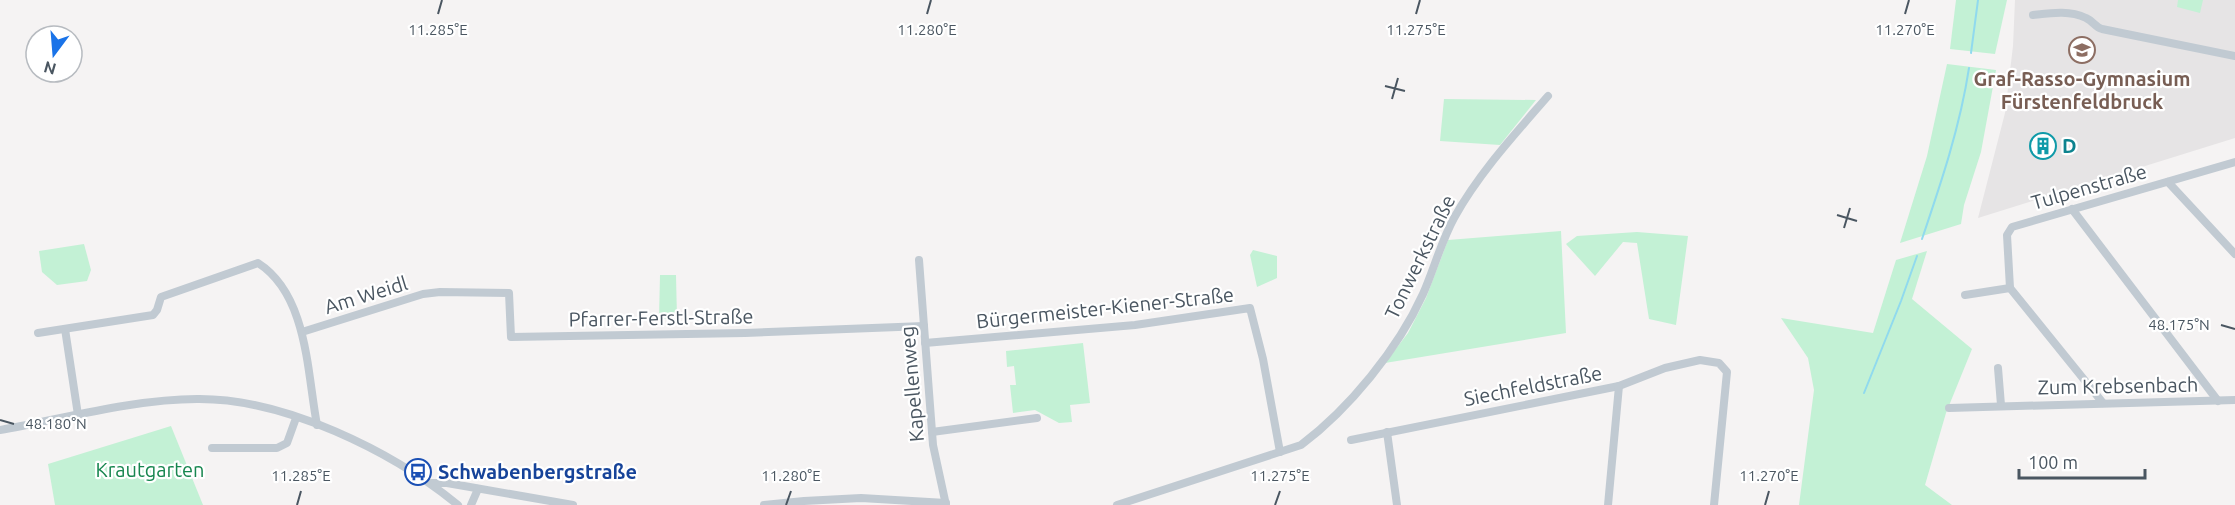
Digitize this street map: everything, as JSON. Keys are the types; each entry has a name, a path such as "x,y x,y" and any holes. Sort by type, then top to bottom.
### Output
{"street":[{"path":"2033,15 2063,12 2086,18 2097,27 2235,56"},
{"name":"Tonwerkstraße","path":"1117,505 1301,445 1318,433 1379,365 1403,331 1422,296 1446,236 1464,204 1486,169 1548,96"},
{"name":"Tulpenstraße","path":"2010,288 2007,235 2012,227 2235,162"},
{"path":"2168,182 2235,254"},
{"path":"2072,209 2218,401"},
{"name":"Kapellenweg","path":"919,260 932,432 946,504"},
{"path":"38,333 153,315 161,297 258,263 268,269 285,293 302,332 317,425"},
{"path":"1965,295 2010,288 2103,404"},
{"name":"Pfarrer-Ferstl-Straße","path":"440,292 509,293 511,336 745,333 924,326"},
{"name":"Am Weidl","path":"302,332 423,294 440,292"},
{"name":"Bürgermeister-Kiener-Straße","path":"925,343 1135,326 1250,308 1263,359 1280,452"},
{"path":"65,329 78,416"},
{"name":"Siechfeldstraße","path":"1351,440 1619,386 1665,368 1700,360 1719,363 1727,372 1714,505"},
{"path":"1998,368 2001,405"},
{"path":"1608,505 1619,386"},
{"path":"0,430 153,402 198,399 239,402 264,407 317,425 400,464 432,483 458,505"},
{"name":"Zum Krebsenbach","path":"1949,408 2235,400"},
{"path":"212,448 277,448 287,443 296,418"},
{"path":"932,432 1037,418"},
{"path":"1387,432 1397,505"},
{"path":"432,483 447,483 573,505"},
{"path":"471,505 478,489"},
{"path":"764,505 861,498 946,504"}],"shaded area":[{"path":"2015,0 2235,0 2235,138 1978,218 2005,113 2013,46"}],"green space":[{"path":"1956,0 2007,0 1995,54 1950,49"},
{"path":"2178,0 2203,0 2200,13 2177,7"},
{"path":"1947,64 1996,70 1981,152 1964,205 1961,224 1900,243 1927,156"},
{"path":"1444,99 1536,100 1500,145 1440,141"},
{"path":"1561,231 1566,333 1385,363 1408,333 1426,298 1448,240"},
{"path":"1637,232 1688,236 1676,325 1649,319 1637,243 1623,242 1595,276 1566,244 1577,236"},
{"path":"84,244 91,270 87,281 57,285 42,272 39,251"},
{"path":"1253,250 1277,256 1277,278 1257,287 1250,255"},
{"path":"1927,251 1912,299 1972,349 1946,413 1925,485 1952,505 1799,505 1814,390 1808,358 1781,318 1873,333 1896,260"},
{"path":"660,275 676,275 677,319 659,319"},
{"path":"1083,343 1090,403 1070,405 1072,422 1059,423 1035,410 1013,413 1010,385 1016,385 1014,366 1007,367 1006,351"},
{"name":"Krautgarten","path":"171,426 203,505 55,505 48,464"}],"waterway":[{"path":"1971,53 1978,0"},
{"path":"1922,239 1955,133 1969,68"},
{"path":"1864,393 1917,256"}],"place":[{"name":"Graf-Rasso-Gymnasium Fürstenfeldbruck","path":"2082,50"},
{"name":"D","path":"2043,146"},
{"name":"Schwabenbergstraße","path":"418,472"}]}
